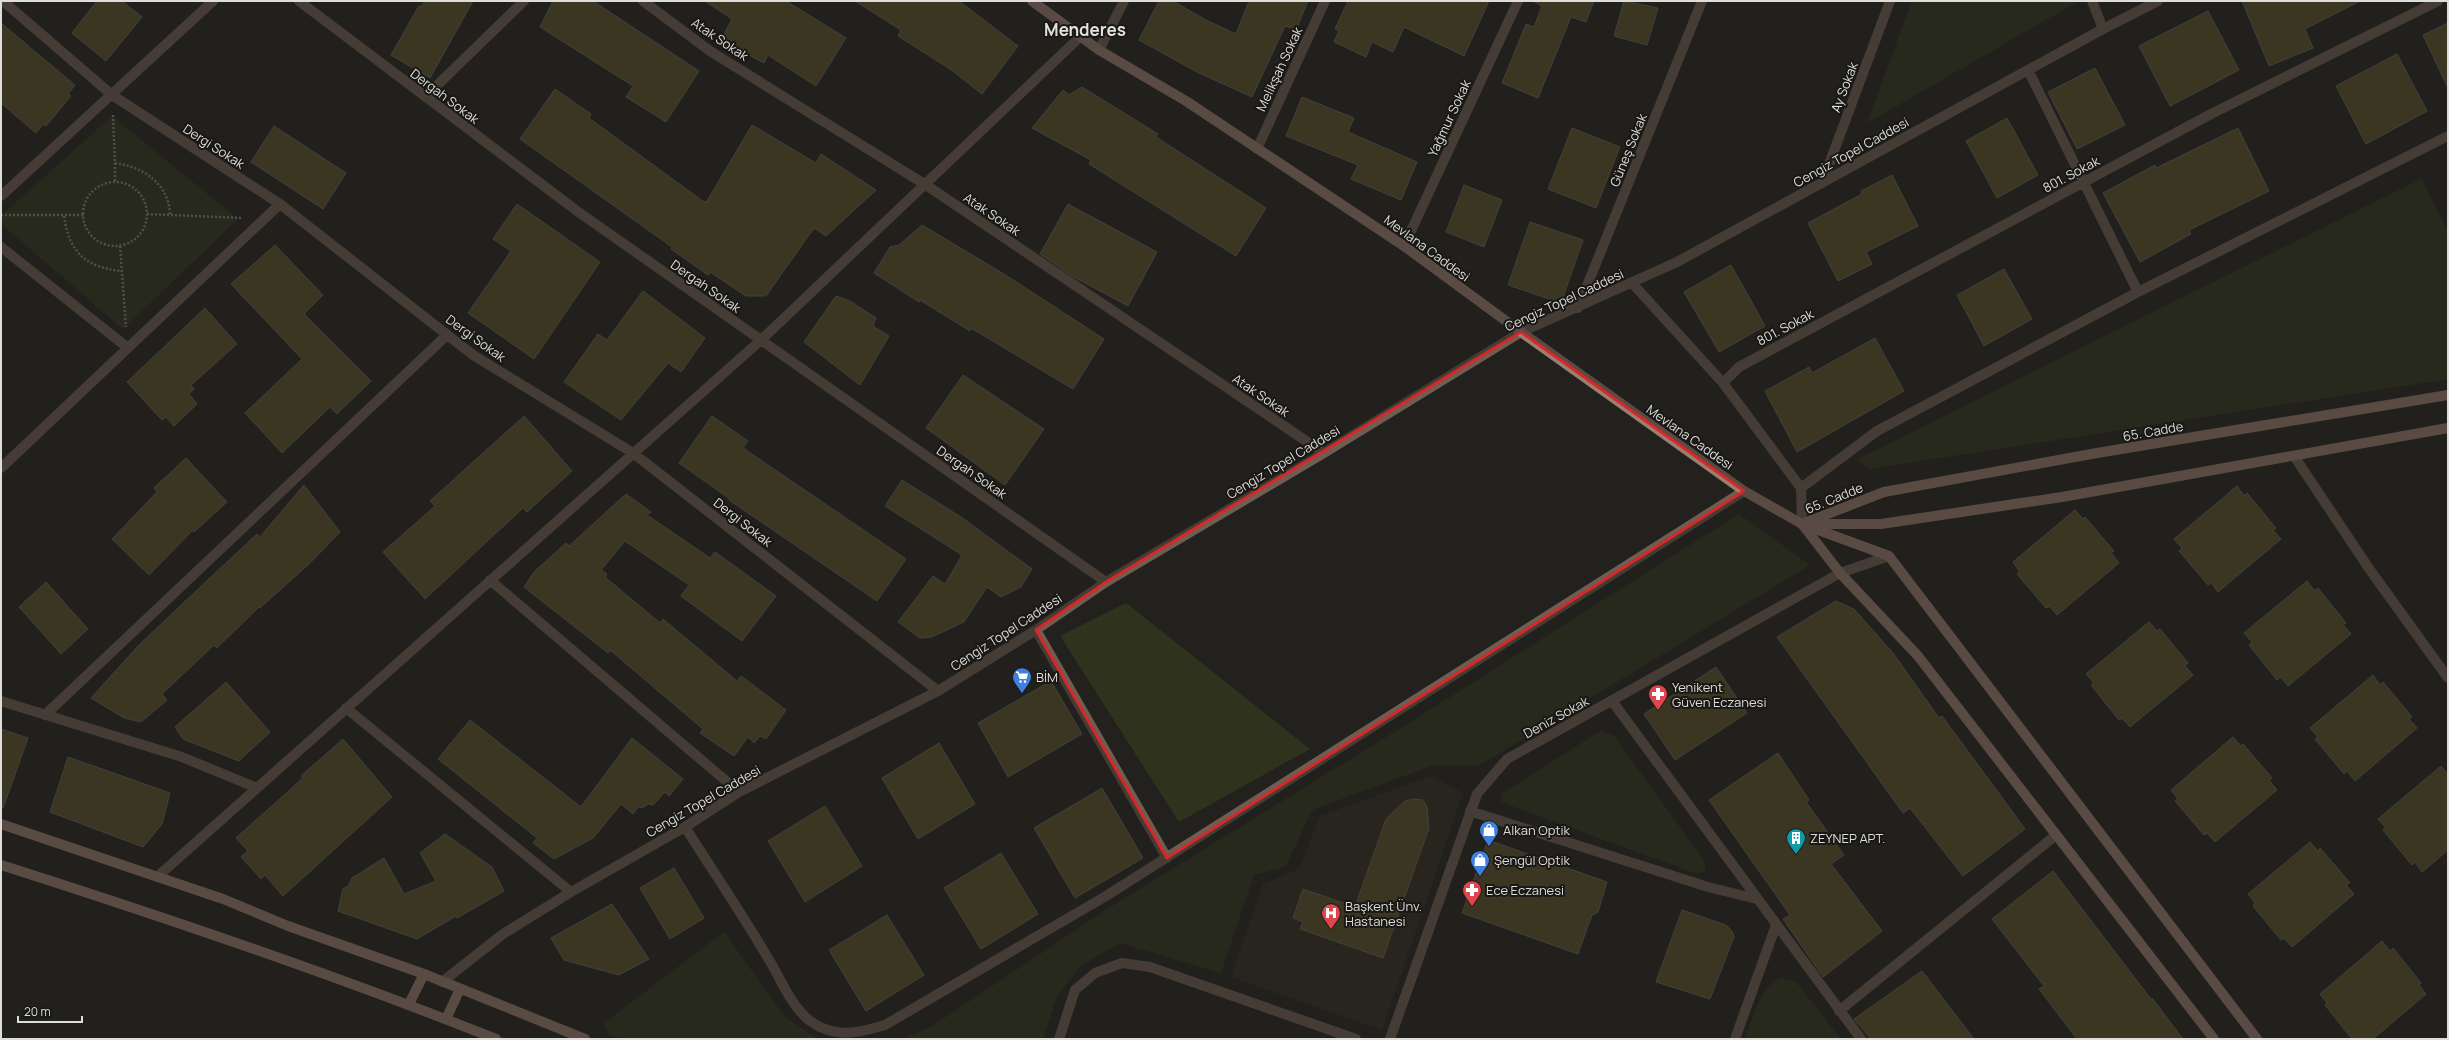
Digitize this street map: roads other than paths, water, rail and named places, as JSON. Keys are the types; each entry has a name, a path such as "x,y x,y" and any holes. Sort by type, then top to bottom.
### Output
{"main road":[{"name":"Mevlana Caddesi","path":"1032,1 1099,50 1186,101 1404,246 1521,332 1744,491 1802,524"},
{"name":"65. Cadde","path":"1802,524 1884,492 2113,451 2448,395"},
{"name":"65. Cadde","path":"1802,524 1881,524 2062,497 2448,428"},
{"path":"1802,524 1889,556 2257,1039"},
{"path":"1802,524 1840,573 1918,656 2214,1039"},
{"path":"1,824 223,899 288,926 424,974 585,1039"},
{"path":"1,865 145,911 409,1004 496,1039"},
{"path":"409,1004 424,974"},
{"path":"446,1019 460,989"}],"street":[{"name":"Dergi Sokak","path":"3,1 112,95 280,204 473,356 633,453 938,691"},
{"path":"1,196 213,1"},
{"name":"Dergah Sokak","path":"299,1 577,211 1106,582"},
{"path":"425,97 524,1"},
{"name":"Atak Sokak","path":"644,1 710,51 926,185 1324,453"},
{"path":"1099,50 1124,1"},
{"name":"Melikşah Sokak","path":"1257,148 1325,1"},
{"name":"Yağmur Sokak","path":"1404,246 1518,1"},
{"name":"Güneş Sokak","path":"1578,308 1702,1"},
{"name":"Ay Sokak","path":"1822,182 1890,1"},
{"path":"2092,1 2103,29"},
{"name":"Cengiz Topel Caddesi","path":"442,982 503,934 572,892 685,827 739,792 938,691 1036,630 1106,582 1324,453 1521,332 1578,308 1677,262 2103,29 2158,1"},
{"name":"801. Sokak","path":"1723,383 1739,367 2211,114 2438,1"},
{"path":"157,877 761,340 926,185 1081,36"},
{"path":"2028,70 2138,292"},
{"path":"1801,488 1877,431 2138,292 2448,136"},
{"path":"1,468 280,204"},
{"path":"1,247 128,348"},
{"path":"1632,283 1723,383 1801,488 1802,524"},
{"path":"45,715 447,335"},
{"path":"2294,456 2370,570 2448,678"},
{"path":"685,827 768,959 791,1000 810,1021 833,1031 855,1034 885,1025 1106,896 1744,491"},
{"name":"Deniz Sokak","path":"1390,1039 1477,794 1507,759 1840,573 1889,556"},
{"path":"490,580 739,792"},
{"path":"1036,630 1167,858"},
{"path":"1,701 182,757 257,788"},
{"path":"1612,701 1861,1039"},
{"path":"346,708 572,892"},
{"path":"1470,811 1708,887 1757,899"},
{"path":"1839,1011 2056,835"},
{"path":"1735,1039 1776,925"},
{"path":"1059,1039 1075,990 1095,973 1122,963 1150,967 1356,1039"}],"place":[{"name":"BİM","path":"1022,694"},
{"name":"Yenikent Güven Eczanesi","path":"1658,711"},
{"name":"Alkan Optik","path":"1489,847"},
{"name":"ZEYNEP APT.","path":"1796,855"},
{"name":"Şengül Optik","path":"1480,877"},
{"name":"Ece Eczanesi","path":"1472,907"},
{"name":"Başkent Ünv. Hastanesi","path":"1331,930"}],"district":[{"name":"Menderes","path":"1085,30"}]}
